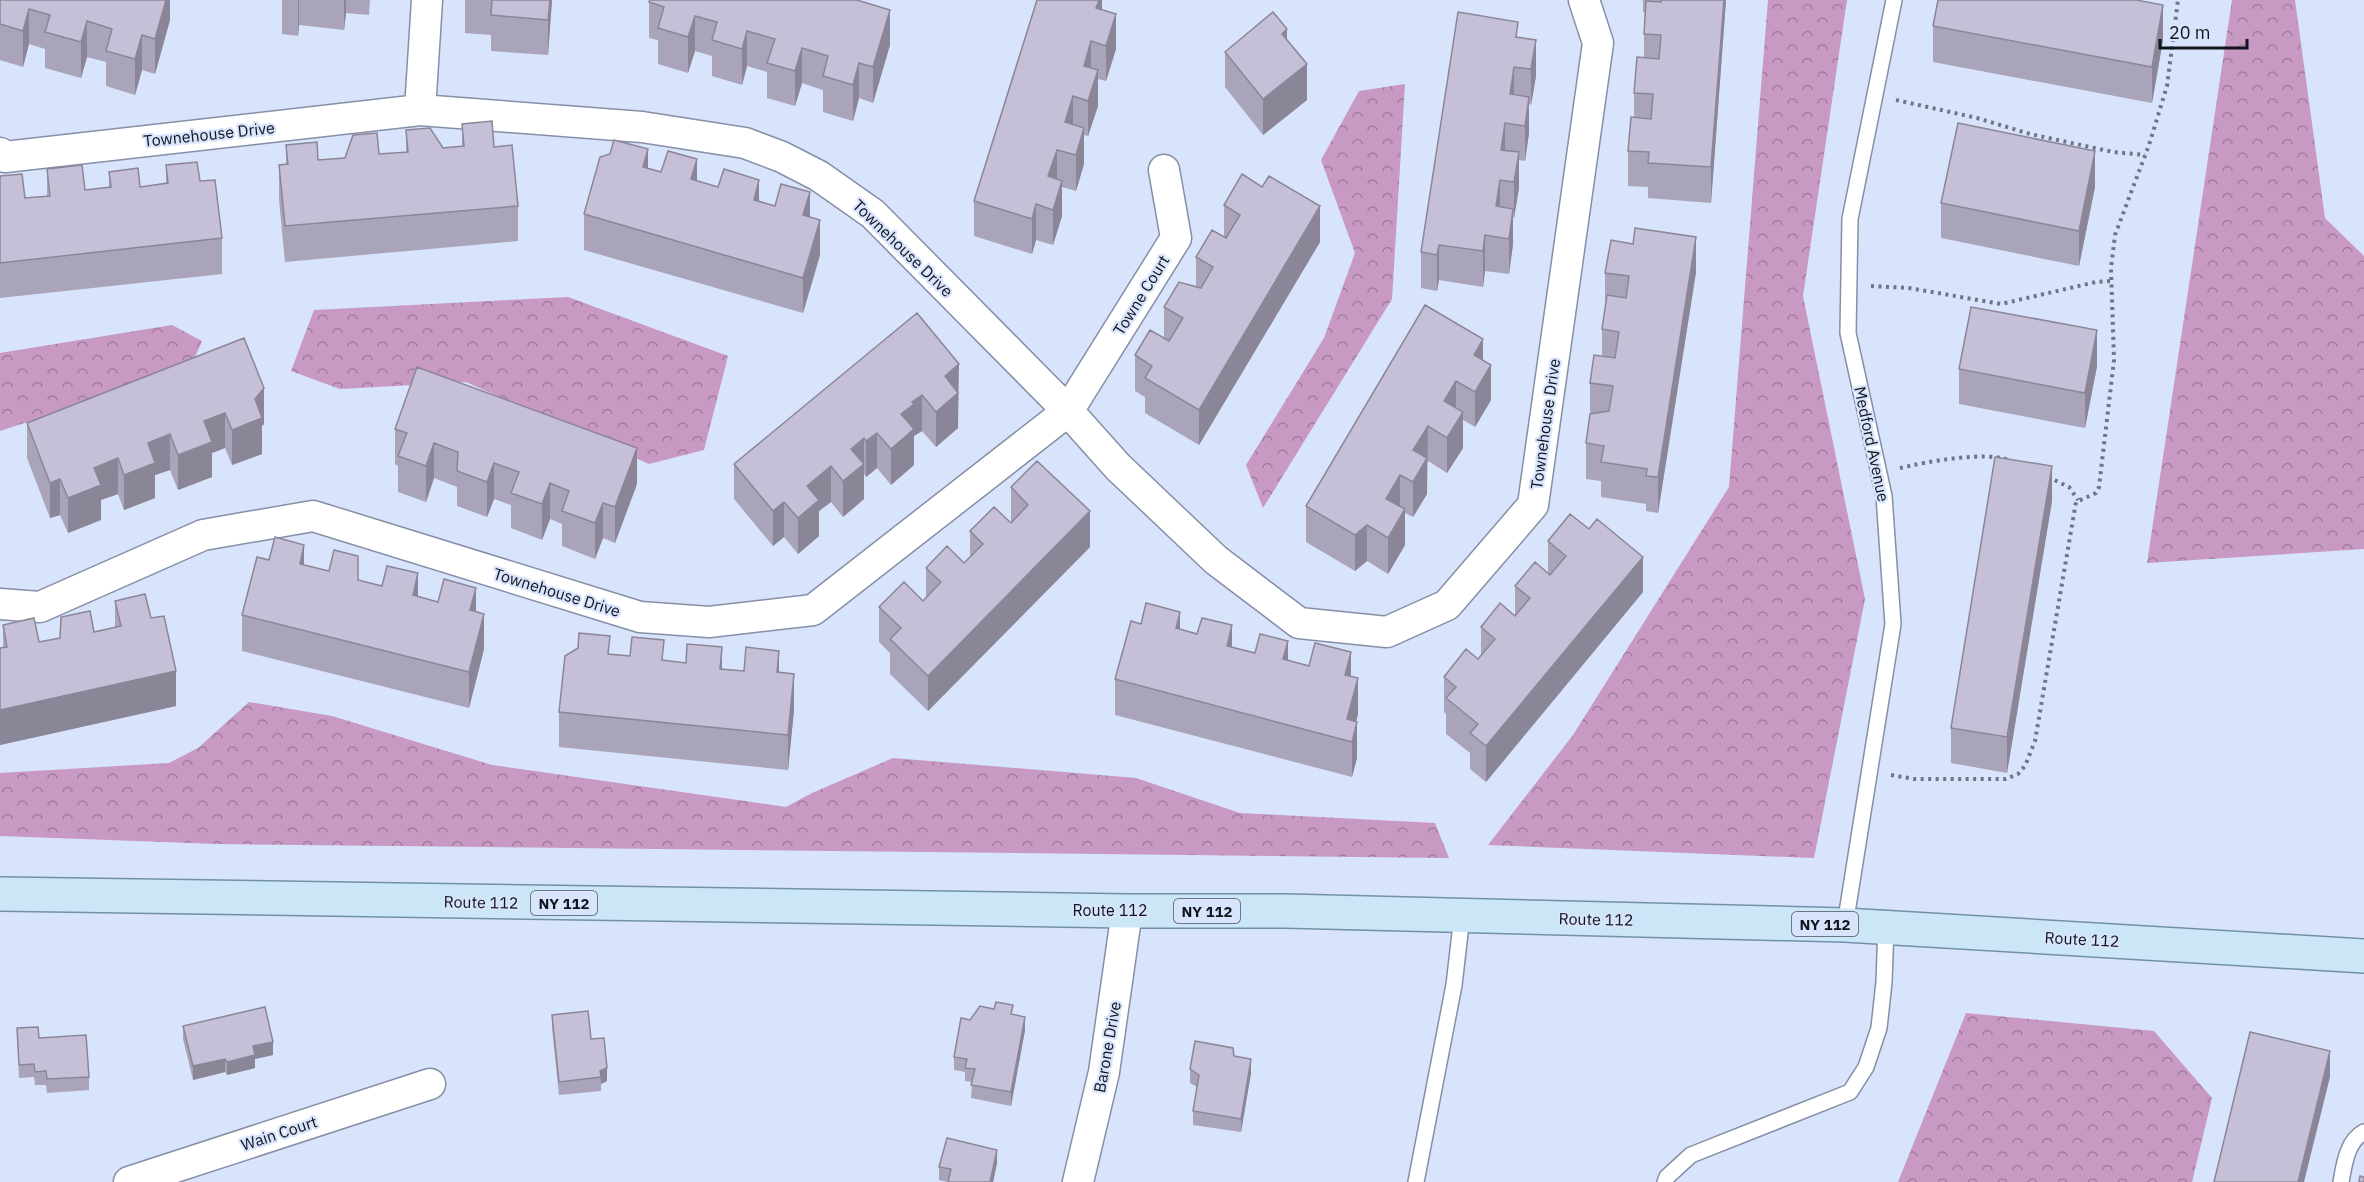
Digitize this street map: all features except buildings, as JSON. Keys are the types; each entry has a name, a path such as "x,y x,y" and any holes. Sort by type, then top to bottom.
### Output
{"main road":[{"name":"Route 112","path":"0,894 1127,911 1262,910 1845,925 2364,956"}],"street":[{"path":"420,111 427,0"},
{"name":"Townehouse Drive","path":"0,153 5,157 17,156 420,111 642,127 745,143 782,157 819,176 873,214 1068,411 1118,467 1216,560 1299,622 1387,632 1447,605 1533,505 1598,43 1584,0"},
{"name":"Towne Court","path":"1068,411 1176,238 1164,170"},
{"name":"Townehouse Drive","path":"0,604 40,607 203,535 313,516 640,617 710,622 813,610 1068,411"},
{"name":"Barone Drive","path":"1078,1182 1104,1072 1127,911"},
{"name":"Wain Court","path":"129,1182 430,1084"}],"lane":[{"name":"Medford Avenue","path":"1845,925 1893,624 1884,496 1848,333 1850,219 1894,0"},
{"path":"1416,1182 1454,985 1462,916"},
{"path":"1665,1182 1667,1177 1691,1155 1850,1092 1866,1068 1879,1028 1884,982 1886,927"},
{"path":"2341,1182 2345,1161 2353,1143 2364,1132"}],"path":[{"path":"1869,771 1914,779 2007,779 2018,774 2025,766 2035,741 2076,502 2096,493 2100,481 2114,360 2111,281 2115,236 2122,211 2145,155 2170,73 2178,0"},
{"path":"1875,96 1977,118 2030,134 2113,152 2145,155"},
{"path":"1849,285 1909,288 2001,304 2096,282 2111,281"},
{"path":"1879,473 1931,460 2000,457 2013,462"},
{"path":"2046,476 2069,487 2078,500"}],"green space":[{"path":"1768,0 1847,0 1803,296 1865,599 1814,858 1488,845 1573,735 1729,487"},
{"path":"2232,0 2295,0 2325,218 2364,256 2364,549 2147,563"},
{"path":"1405,84 1392,299 1263,508 1246,465 1324,338 1355,253 1321,160 1359,91"},
{"path":"568,297 728,356 704,450 649,464 466,382 340,389 291,371 314,310"},
{"path":"172,325 202,341 190,368 0,431 0,353"},
{"path":"249,702 332,716 492,765 786,807 812,793 893,758 1136,778 1240,813 1435,823 1449,858 218,844 0,836 0,773 169,763 198,748"},
{"path":"1966,1013 2154,1031 2212,1098 2192,1182 1898,1182"}]}
